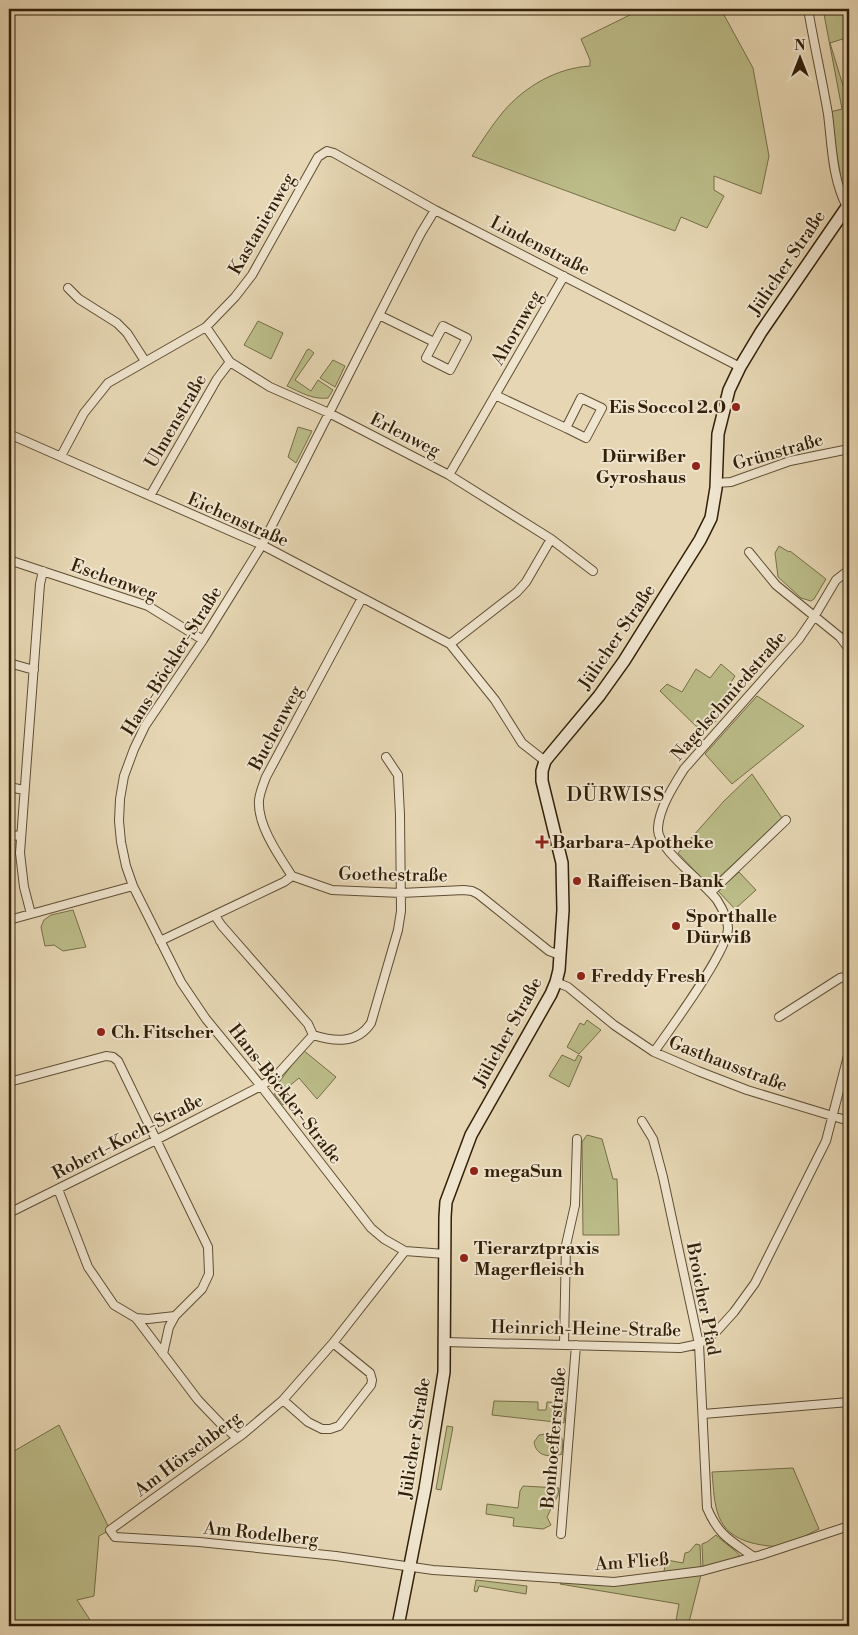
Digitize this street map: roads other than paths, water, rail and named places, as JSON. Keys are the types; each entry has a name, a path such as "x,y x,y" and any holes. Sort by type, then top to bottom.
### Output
{"street":[{"path":"808,9 828,113 840,194 848,205"},
{"name":"Lindenstraße","path":"327,152 334,153 435,210 740,367"},
{"name":"Kastanienweg","path":"61,456 84,412 108,383 206,327 235,297 252,275 318,157 327,152"},
{"name":"Jülicher Straße","path":"398,1626 442,1392 445,1342 444,1254 446,1202 471,1135 556,982 563,910 563,870 556,835 543,791 542,771 545,762 599,696 624,661 700,540 711,518 716,483 718,434 729,390 761,332 848,205"},
{"name":"Hans-Böckler-Straße","path":"435,210 421,233 262,545 203,640 145,726 124,776 119,821 126,866 133,886 181,982 206,1019 261,1086 371,1228 384,1240 405,1251 444,1254"},
{"name":"Ahornweg","path":"449,475 564,276"},
{"path":"68,288 79,299 117,323 145,361"},
{"path":"379,315 434,342"},
{"path":"443,326 467,338 450,370 426,358 434,342 443,326"},
{"name":"Erlenweg","path":"206,327 230,362 270,387 329,413 449,475 552,539 593,571"},
{"name":"Ulmenstraße","path":"150,496 217,379 230,362"},
{"path":"495,395 586,438 602,408 581,398 566,428"},
{"name":"Eichenstraße","path":"9,434 262,545 450,644 495,700 522,743 545,762"},
{"name":"Grünstraße","path":"716,483 731,482 790,462 849,449"},
{"path":"450,644 517,592 526,582 552,539"},
{"path":"749,552 776,584 840,637 849,649"},
{"name":"Eschenweg","path":"9,560 148,606 203,640"},
{"name":"Nagelschmiedstraße","path":"654,1052 699,986 725,941 728,929 726,917 711,892 664,845 658,833 660,817 672,789 684,769 799,639 836,580 849,570"},
{"path":"31,914 24,887 21,863 24,790 40,584 43,571"},
{"name":"Buchenweg","path":"292,876 280,858 263,824 259,801 262,788 266,777 362,598"},
{"path":"9,663 34,670"},
{"path":"313,1035 337,1040 359,1036 365,1032 371,1022 398,930 401,893 398,775 386,757"},
{"path":"9,787 24,790"},
{"path":"711,892 786,820"},
{"path":"9,835 22,836"},
{"path":"160,942 284,882 292,876"},
{"name":"Goethestraße","path":"292,876 332,890 401,893 472,891 549,951 560,955"},
{"path":"9,920 133,886"},
{"path":"215,916 308,1024 313,1035"},
{"path":"779,1017 840,978 849,976"},
{"name":"Gasthausstraße","path":"556,982 568,988 614,1025 654,1052 698,1072 747,1090 849,1122"},
{"path":"261,1086 276,1076 313,1035"},
{"name":"Heinrich-Heine-Straße","path":"445,1342 680,1348 699,1344 728,1319 755,1283 826,1141 849,1052"},
{"path":"9,1082 106,1056 113,1057 118,1061 208,1247 209,1274 202,1289 175,1316 169,1327 163,1354"},
{"name":"Robert-Koch-Straße","path":"9,1213 261,1086"},
{"name":"Broicher Pfad","path":"642,1121 653,1139 663,1177 699,1344 708,1508 713,1521 722,1534 754,1557"},
{"path":"564,1344 566,1246 575,1205 577,1139"},
{"path":"58,1189 88,1267 114,1305 136,1318 198,1400 237,1438"},
{"name":"Am Hörschberg","path":"110,1530 237,1438 283,1400 333,1343 405,1251"},
{"path":"136,1318 148,1319 175,1316"},
{"path":"283,1400 308,1422 322,1429 339,1426 371,1385 372,1380 370,1373 333,1343"},
{"name":"Bonhoefferstraße","path":"560,1534 576,1344"},
{"path":"703,1414 849,1402"},
{"name":"Am Fließ","path":"410,1567 614,1582 702,1571 754,1557 849,1526"},
{"name":"Am Rodelberg","path":"110,1530 115,1536 336,1556 410,1567"}],"place":[{"name":"Eis Soccol 2.0","path":"736,407"},
{"name":"Dürwißer Gyroshaus","path":"696,466"},
{"name":"Barbara-Apotheke","path":"542,842"},
{"name":"Raiffeisen-Bank","path":"577,881"},
{"name":"Sporthalle Dürwiß","path":"676,926"},
{"name":"Freddy Fresh","path":"581,976"},
{"name":"Ch. Fitscher","path":"101,1032"},
{"name":"megaSun","path":"474,1171"},
{"name":"Tierarztpraxis Magerfleisch","path":"464,1258"}],"district":[{"name":"DÜRWISS","path":"616,795"}]}
